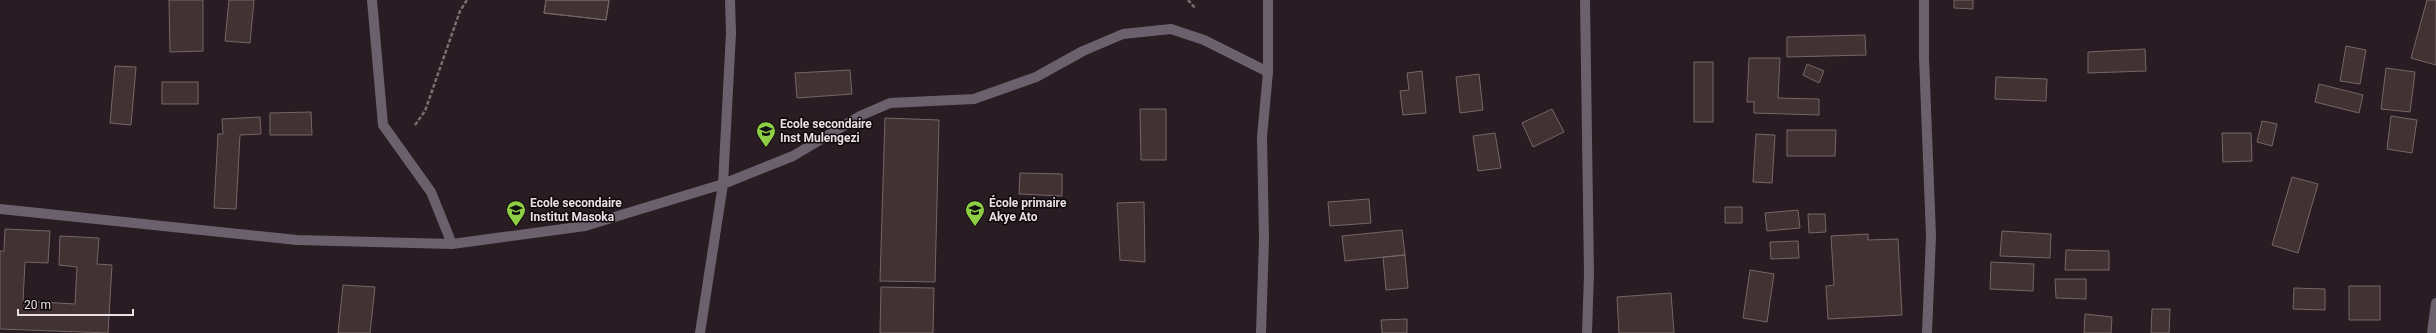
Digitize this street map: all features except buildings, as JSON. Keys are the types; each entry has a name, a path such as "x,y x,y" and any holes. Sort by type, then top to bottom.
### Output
{"street":[{"path":"372,0 383,125 398,148 431,192 452,244"},
{"path":"700,333 723,184 731,33 730,0"},
{"path":"1261,333 1264,239 1262,138 1268,72 1268,0"},
{"path":"1586,0 1590,274 1587,333"},
{"path":"1924,0 1924,57 1931,236 1927,333"},
{"path":"0,209 297,240 452,244 585,226 723,184 793,156 860,116 890,103 974,99 1036,77 1083,51 1123,34 1170,29 1204,40 1268,72"},
{"path":"2432,333 2436,303"}],"path":[{"path":"398,148 425,111 460,11 467,0"}],"place":[{"name":"Ecole secondaire Inst Mulengezi","path":"766,148"},
{"name":"Ecole secondaire Institut Masoka","path":"516,227"},
{"name":"École primaire Akye Ato","path":"975,227"}]}
